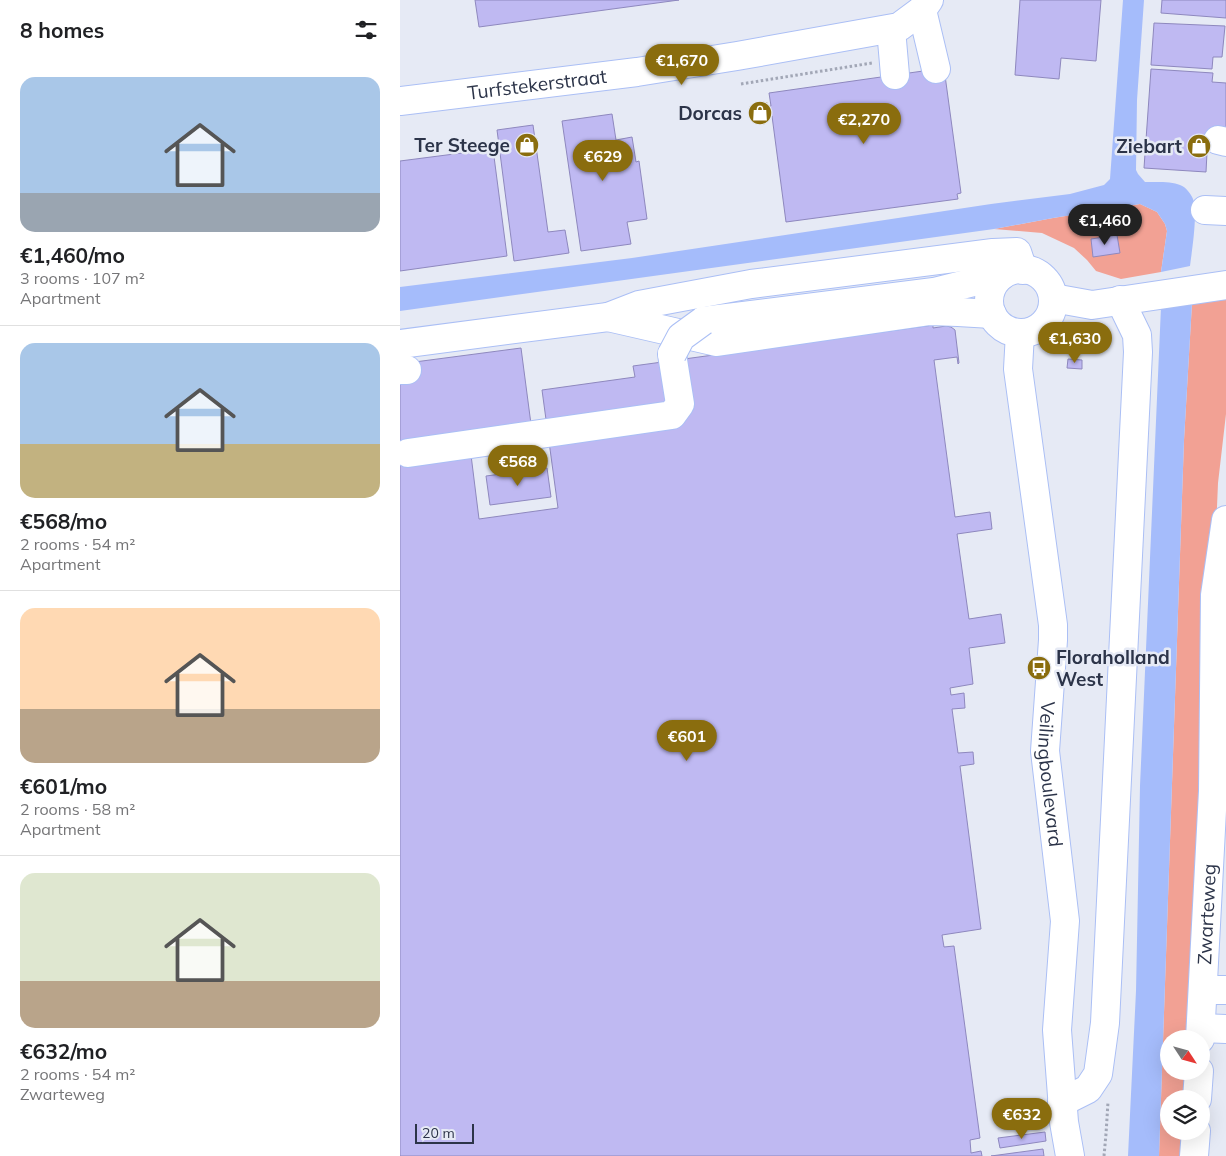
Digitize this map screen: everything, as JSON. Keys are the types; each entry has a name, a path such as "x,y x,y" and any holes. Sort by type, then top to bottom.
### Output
{"street":[{"name":"Turfstekerstraat","path":"400,102 637,72 883,30 899,27 925,5"},
{"path":"925,5 936,69"},
{"path":"883,30 895,75"},
{"path":"400,344 608,317 639,305 752,284 1017,252 1013,272 991,290 990,308"},
{"path":"408,454 672,415 680,404 672,354 681,336 702,321 934,292 1013,272 1030,270 1046,280 1053,298 1050,316 1036,330 1020,333 1008,330 1000,325 990,308 966,296 934,292"},
{"path":"1053,298 1092,304 1226,284"},
{"path":"1062,1102 1088,1089 1098,1074 1105,1023 1138,352 1137,335 1120,300"},
{"path":"608,317 718,342 930,311 958,312 990,308"},
{"name":"Veilingboulevard","path":"1020,333 1018,369 1053,625 1045,751 1065,921 1057,1030 1064,1122 1070,1156"},
{"name":"Zwarteweg","path":"1209,1030 1214,990 1221,790 1221,632 1215,595 1225,538"},
{"path":"1194,1156 1195,1140"}],"path":[{"path":"741,84 879,61 883,30"},
{"path":"1098,1074 1109,1081 1104,1156"}],"shaded area":[{"path":"1140,204 1157,212 1165,224 1167,231 1161,272 1121,279 1096,271 1074,248 1042,233 994,229 1053,218"},
{"path":"1226,297 1226,414 1218,483 1206,769 1192,1030 1163,1030 1184,440 1192,303"},
{"path":"1162,1080 1189,1080 1189,1090 1161,1090"},
{"path":"1160,1127 1160,1140 1186,1140 1185,1156 1159,1156"}],"water":[{"path":"1123,0 1144,0 1137,100 1136,170 1145,182 1177,184 1184,187 1191,195 1195,213 1190,266 1161,272 1167,231 1165,224 1157,212 1140,204 994,229 400,311 400,287 632,258 991,204 1070,194 1104,185 1110,179"},
{"path":"1192,303 1184,440 1163,1030 1160,1030 1160,1080 1162,1080 1159,1156 1128,1156 1136,991 1140,786 1161,307"}],"building":[{"path":"475,0 679,0 479,27"},
{"path":"1020,0 1101,0 1096,61 1061,58 1059,79 1015,75"},
{"path":"1162,0 1226,0 1226,18 1161,13"},
{"path":"1154,23 1225,26 1222,57 1213,57 1212,69 1151,65"},
{"path":"944,68 961,193 957,194 958,199 786,222 772,116 754,119 753,108 771,106 769,93"},
{"path":"1151,69 1213,73 1212,82 1226,83 1226,134 1208,133 1206,172 1144,168"},
{"path":"612,114 616,140 632,137 636,162 639,161 647,219 627,222 631,244 581,251 562,121"},
{"path":"533,125 548,232 565,230 569,253 514,261 497,130"},
{"path":"493,149 507,256 400,271 400,161"},
{"path":"1117,235 1120,253 1093,257 1091,239"},
{"path":"933,325 933,328 946,326 955,330 959,363 957,357 934,360 955,517 990,512 992,529 957,534 969,619 1001,614 1005,643 969,648 973,684 950,688 951,695 964,693 965,708 952,709 958,753 973,752 974,764 960,766 981,929 942,935 944,947 954,946 980,1138 970,1140 971,1153 981,1151 982,1156 400,1156 400,383 407,363 521,348 534,447 471,455 479,519 558,508 542,390 635,377 633,366"},
{"path":"1068,359 1082,360 1082,369 1067,368"},
{"path":"547,468 551,497 490,505 486,476"},
{"path":"1045,1132 1046,1141 1000,1148 998,1138"},
{"path":"1043,1149 1044,1156 991,1156"}],"place":[{"name":"Dorcas","path":"760,113"},
{"name":"Ter Steege","path":"527,145"},
{"name":"Ziebart","path":"1199,146"},
{"name":"Floraholland West","path":"1039,668"}]}
